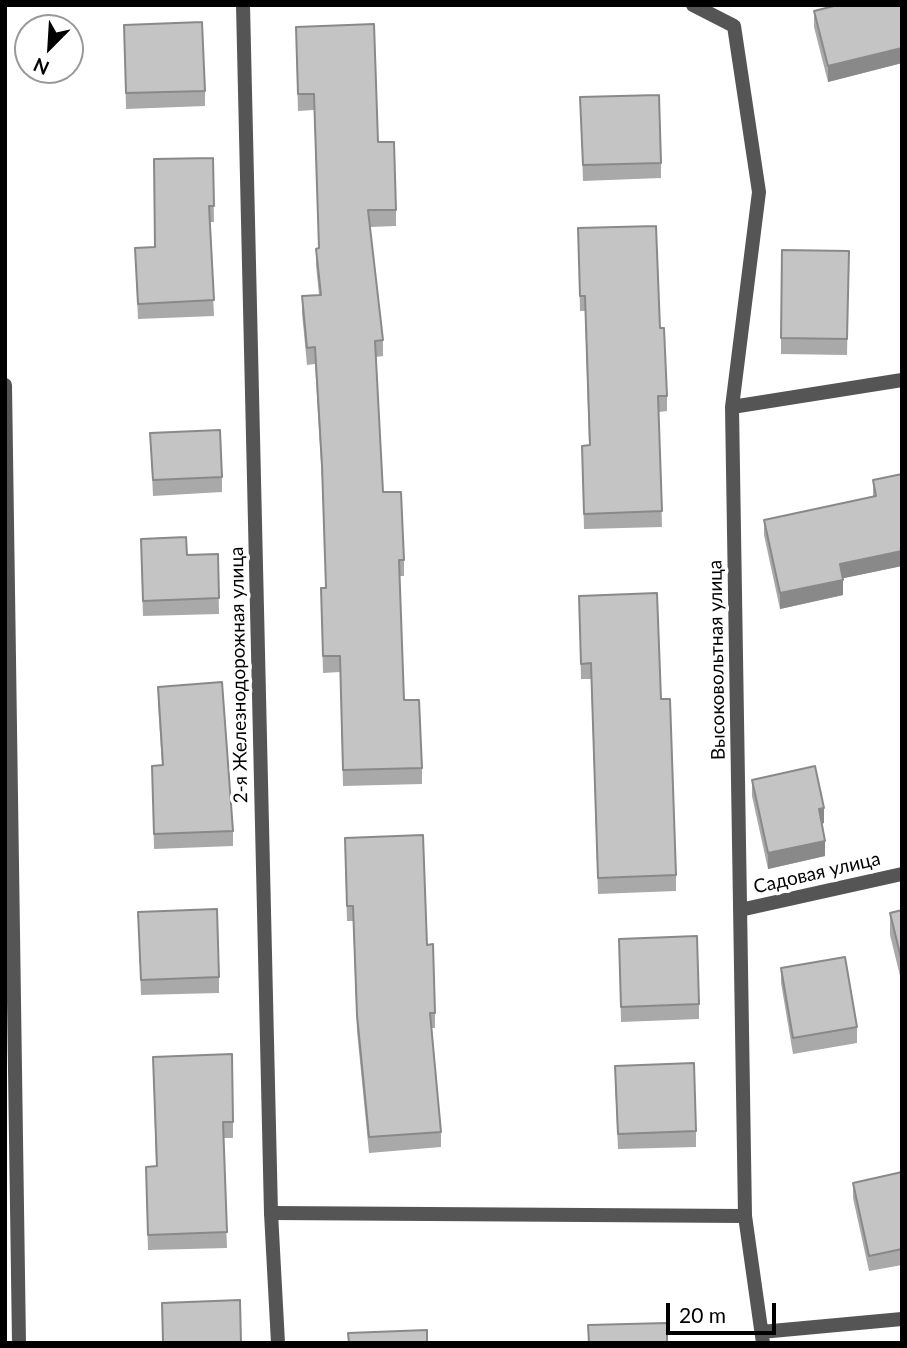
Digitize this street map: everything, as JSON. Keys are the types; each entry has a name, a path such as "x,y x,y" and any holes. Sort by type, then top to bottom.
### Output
{"street":[{"name":"2-я Железнодорожная улица","path":"243,5 271,1213 278,1343"},
{"name":"Высоковольтная улица","path":"693,5 734,26 759,192 732,407 745,1216 762,1337"},
{"path":"732,407 902,380"},
{"path":"5,385 19,1343"},
{"name":"Садовая улица","path":"740,910 902,874"},
{"path":"271,1213 745,1216"},
{"path":"762,1337 902,1319"}],"building":[{"path":"838,5 902,5 902,48 828,66 814,11"},
{"path":"202,22 205,91 126,93 124,25"},
{"path":"374,24 378,142 394,142 396,210 368,210 383,340 375,341 383,492 401,492 404,560 399,560 404,700 419,700 422,768 343,770 340,656 323,656 321,588 326,588 322,465 315,347 307,348 302,296 321,295 316,249 319,248 314,94 298,94 296,27"},
{"path":"659,95 661,163 583,165 580,97"},
{"path":"213,158 214,206 209,206 214,300 138,304 135,248 155,247 154,159"},
{"path":"656,226 660,328 664,328 667,396 658,396 662,511 584,514 582,446 590,445 585,296 580,296 578,228"},
{"path":"782,250 849,251 847,339 781,338"},
{"path":"220,430 222,477 153,480 150,433"},
{"path":"902,474 902,551 840,564 843,580 780,593 764,520 876,496 873,480"},
{"path":"186,537 187,555 218,554 219,598 143,601 141,539"},
{"path":"657,593 661,699 670,699 676,875 598,878 591,663 581,664 579,596"},
{"path":"222,682 233,831 154,834 152,766 163,765 158,687"},
{"path":"815,766 824,808 819,809 825,841 768,853 752,780"},
{"path":"423,835 427,945 433,944 435,1013 430,1013 441,1132 369,1137 357,1015 353,906 347,906 345,838"},
{"path":"217,909 219,977 141,980 138,912"},
{"path":"902,910 902,962 890,913"},
{"path":"697,936 699,1004 621,1007 619,939"},
{"path":"845,957 857,1027 793,1038 781,968"},
{"path":"232,1054 233,1122 223,1122 227,1232 148,1235 146,1167 157,1166 153,1057"},
{"path":"694,1063 696,1131 618,1134 615,1066"},
{"path":"902,1172 902,1249 869,1256 853,1183"},
{"path":"240,1300 241,1343 163,1343 162,1303"},
{"path":"667,1323 667,1343 589,1343 588,1325"},
{"path":"427,1330 427,1343 349,1343 348,1333"}]}
